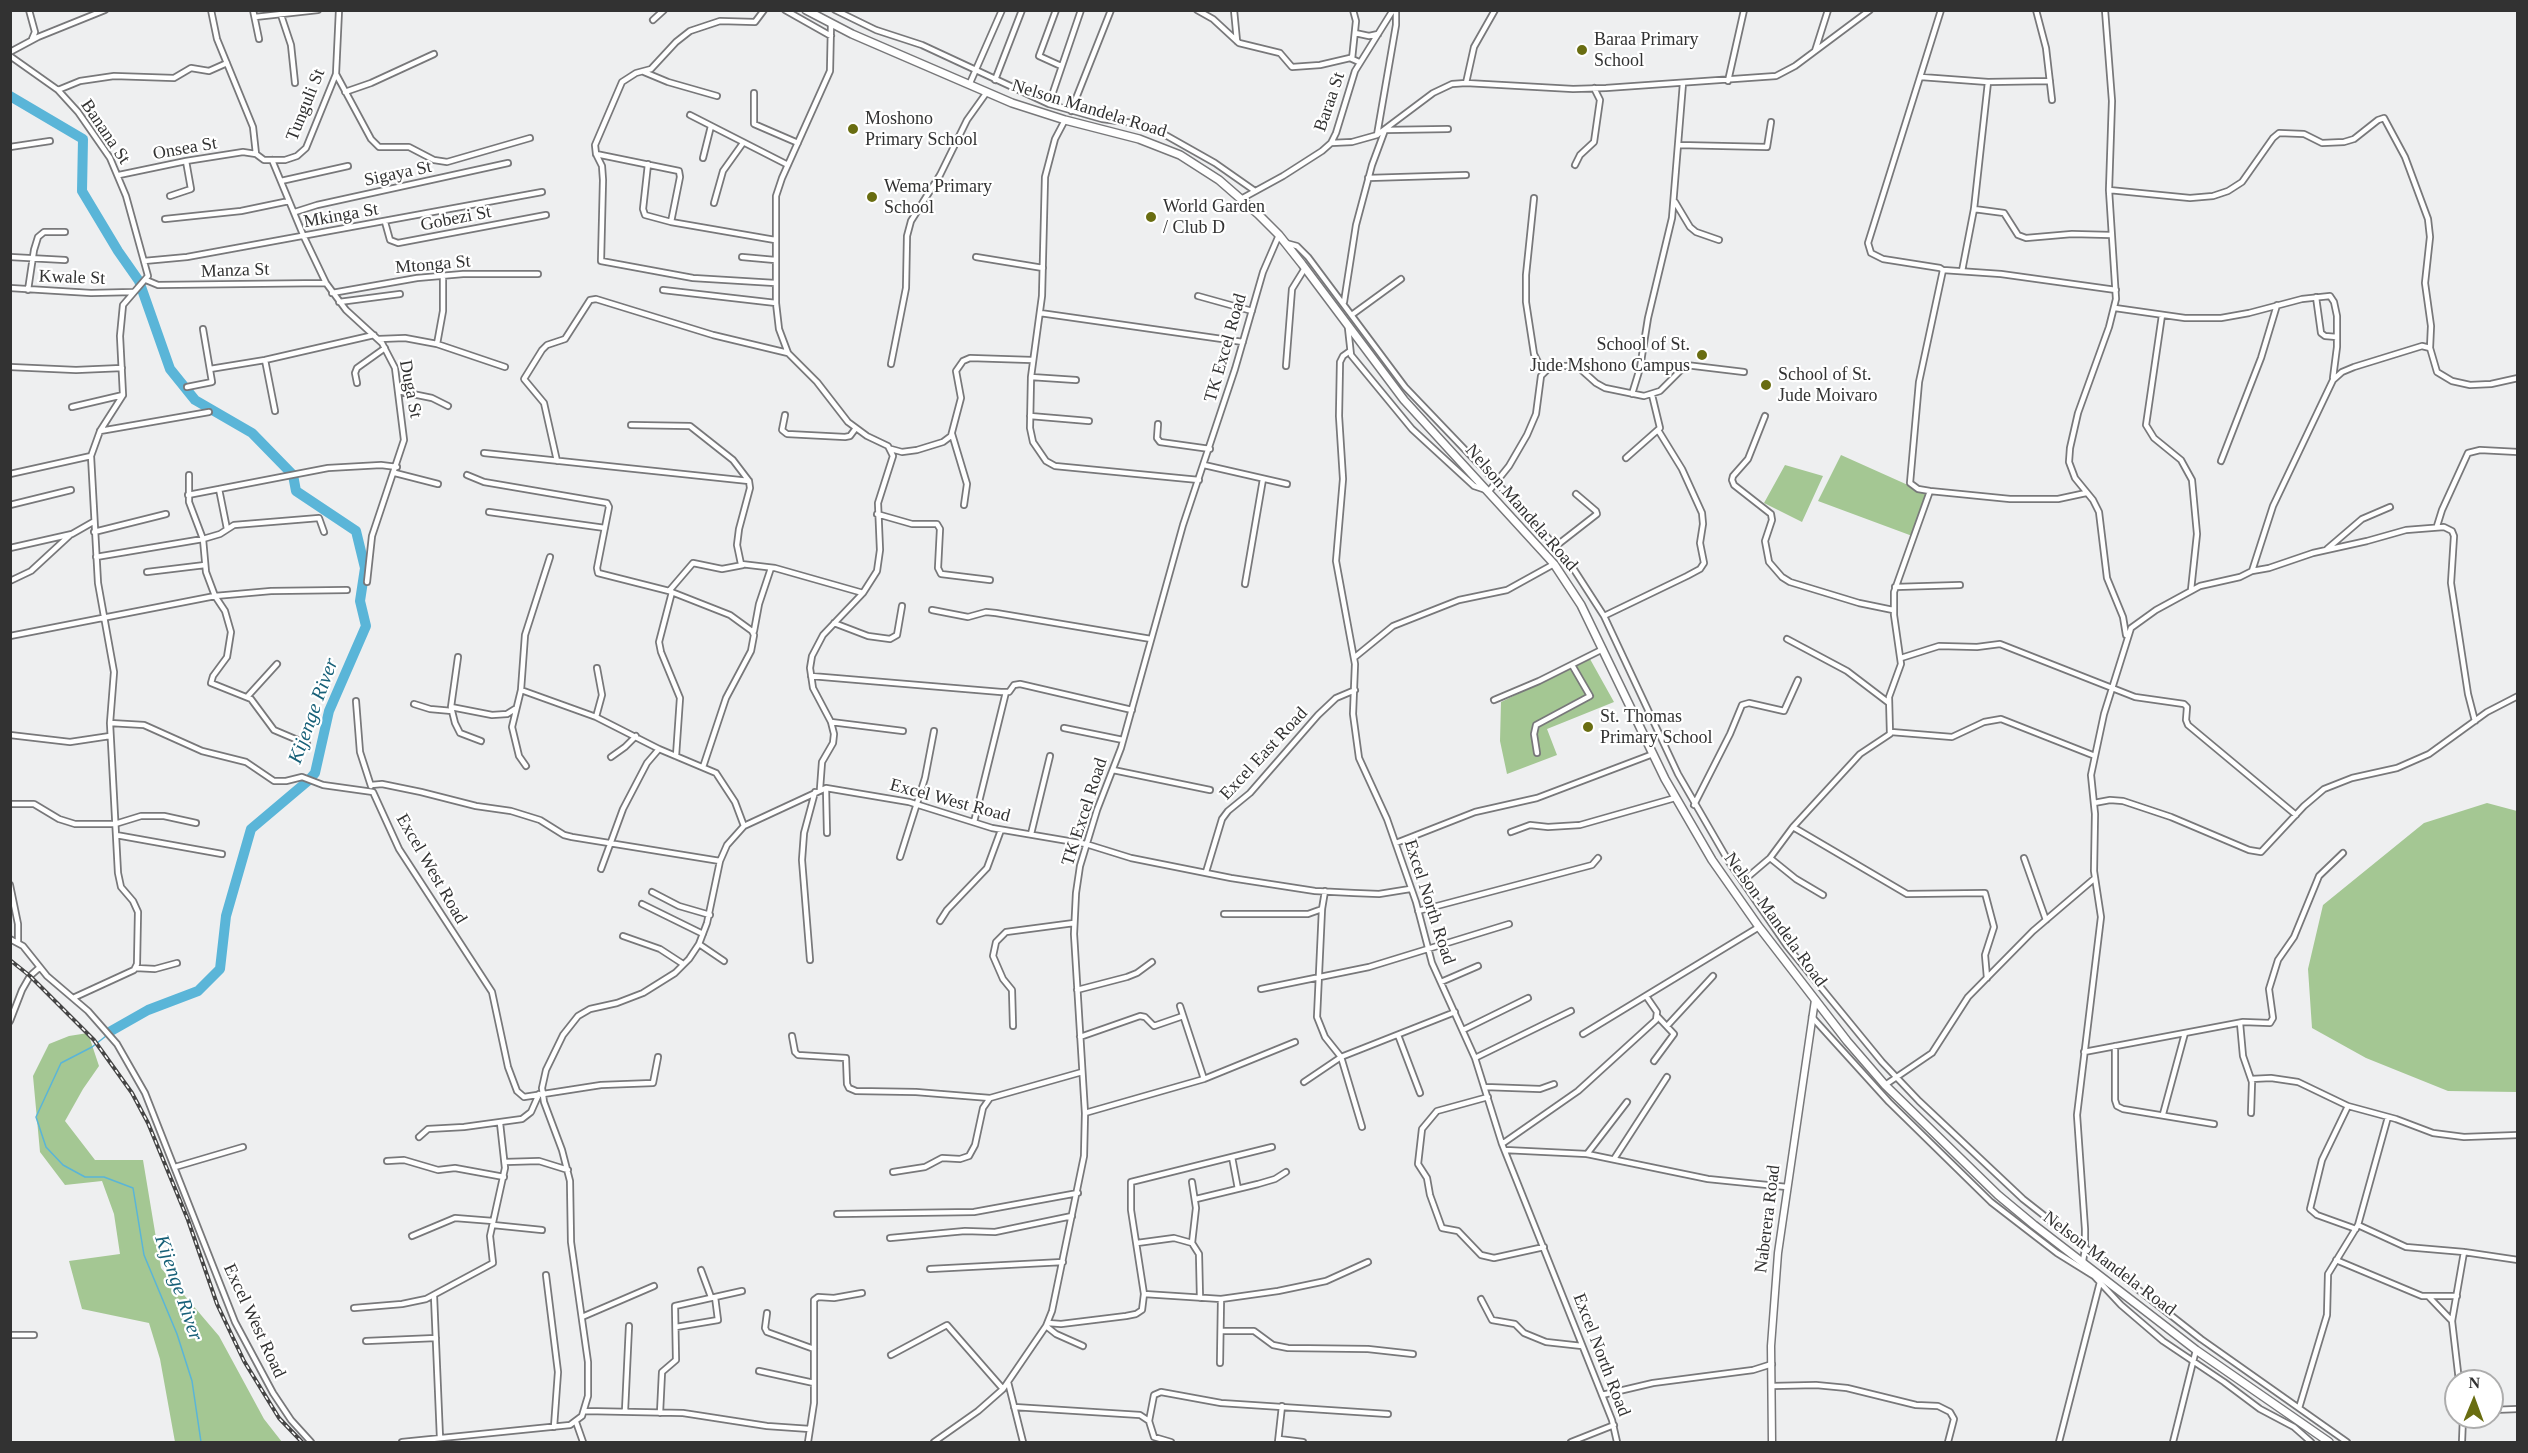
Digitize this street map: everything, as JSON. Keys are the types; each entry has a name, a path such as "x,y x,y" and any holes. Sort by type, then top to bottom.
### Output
{"main road":[{"name":"Nelson Mandela Road","path":"806,10 831,24 987,92 1065,120 1118,133 1170,150 1204,170 1241,199 1286,243 1404,400 1554,564 1575,595 1604,649 1653,754 1712,860 1759,927 1815,1000 1885,1085 2005,1200 2196,1350 2329,1443"}],"street":[{"path":"29,10 35,32 30,41"},
{"path":"10,54 30,41 105,10"},
{"name":"Tunguli St","path":"211,10 217,39 253,127 256,154 264,160 292,159 306,148 336,74 339,10"},
{"path":"253,10 259,39"},
{"path":"255,17 318,10"},
{"path":"653,20 664,10"},
{"path":"764,10 755,22 720,21 690,31 676,42 651,69 631,76 618,88 595,142 596,154 602,166 603,180 600,254 603,262 693,278 775,283"},
{"path":"785,10 831,36"},
{"path":"835,10 876,30 922,45 1049,104 1071,111 1153,128 1215,163 1255,191"},
{"path":"970,83 1002,10"},
{"path":"995,80 1022,10"},
{"path":"1056,10 1039,56 1061,66"},
{"path":"1049,104 1081,10"},
{"path":"1071,111 1111,10"},
{"path":"1234,10 1237,42"},
{"path":"1352,58 1356,21 1353,10"},
{"path":"1377,135 1396,25 1395,10"},
{"name":"Baraa St","path":"1241,199 1322,152 1331,143 1359,62 1395,10"},
{"path":"1466,83 1474,47 1495,10"},
{"path":"1728,81 1744,10"},
{"path":"1815,51 1828,10"},
{"path":"1331,143 1352,142 1377,135 1443,87 1466,83 1594,88 1728,81 1776,76 1815,51 1869,10"},
{"path":"1941,10 1868,247 1871,253 1883,260 1937,267 1943,270 2116,290"},
{"path":"2036,10 2046,48 2052,100"},
{"path":"2105,10 2112,101 2109,190 2116,290 2115,308 2078,413 2069,462 2072,473 2099,512 2107,578 2123,617 2127,638"},
{"path":"1199,11 1213,20 1237,42 1280,53 1295,68 1352,58 1359,62"},
{"path":"281,15 291,45 295,83"},
{"path":"831,24 830,71 776,196 775,283 779,329 788,353 808,372 848,422 856,428 891,449 902,452 944,442 952,434"},
{"path":"1355,33 1369,36 1378,34"},
{"name":"Banana St","path":"10,54 58,90 97,139 119,175 148,276 145,281"},
{"path":"345,92 371,83 434,54"},
{"path":"58,90 80,81 121,75 174,78 191,68 209,70 227,63"},
{"path":"644,72 668,82 717,96"},
{"path":"336,74 371,139 379,147 409,147 434,160 447,162 530,138"},
{"path":"1921,77 1988,82 2050,81"},
{"path":"1962,271 1974,209 1988,82"},
{"path":"1632,394 1667,244 1674,200 1683,83"},
{"path":"1575,165 1580,154 1594,142 1600,100 1594,88"},
{"path":"891,364 906,288 907,236 911,221 940,175 967,120 987,92"},
{"path":"754,93 754,124 798,143"},
{"path":"690,115 788,165"},
{"path":"2109,190 2190,198 2214,196 2242,182 2279,133 2304,134 2322,143 2344,142 2354,139 2378,120 2384,118 2389,123 2405,157 2428,219 2430,237 2425,283 2431,326 2430,348 2437,372 2452,381 2481,385 2517,378"},
{"path":"1065,120 1053,146 1045,177 1040,313 1031,377 1030,416 1033,442 1046,461 1055,466 1199,480"},
{"path":"1678,145 1764,147 1768,144 1771,122"},
{"path":"703,158 711,126"},
{"path":"1385,130 1448,129"},
{"path":"1344,302 1353,242 1368,178 1385,130"},
{"path":"10,147 50,141"},
{"path":"714,203 725,168 743,143"},
{"name":"Onsea St","path":"119,175 243,152 256,154"},
{"path":"596,154 680,173 671,222"},
{"name":"Duga St","path":"272,160 326,283 339,302 378,339 395,368 405,435 397,467 372,536 367,582"},
{"path":"170,196 191,189 186,161"},
{"name":"Sigaya St","path":"295,212 317,205 508,163"},
{"path":"648,164 644,214 671,222 775,240"},
{"path":"281,181 348,166"},
{"path":"1368,178 1467,175"},
{"name":"Mkinga St","path":"144,261 187,257 304,237 542,192"},
{"path":"1348,328 1350,351 1364,373 1421,440 1474,486 1489,491 1527,435 1536,414 1543,372 1534,354 1526,302 1534,198"},
{"path":"1674,200 1690,227 1719,240"},
{"path":"165,219 242,211 289,201"},
{"path":"1974,209 2004,213 2018,235 2026,238 2072,234 2111,235"},
{"name":"Gobezi St","path":"385,222 390,240 398,243 546,214"},
{"path":"28,290 35,243 41,234 65,232"},
{"name":"TK Excel Road","path":"936,1442 1003,1389 1047,1324 1063,1262 1084,1156 1085,1113 1074,922 1076,893 1086,844 1123,740 1184,525 1210,449 1267,258 1279,235"},
{"path":"1286,243 1297,246 1308,257 1353,314 1405,387 1557,546 1590,591 1694,805 1787,946 1897,1079 1989,1168 2085,1249 2208,1345 2347,1443"},
{"path":"10,257 65,260"},
{"path":"742,257 776,260"},
{"path":"976,257 1043,268"},
{"path":"1286,366 1292,289 1294,281 1305,268"},
{"path":"1943,270 1920,375 1909,479 1913,486 1930,491 2038,500 2058,499 2086,493"},
{"name":"Mtonga St","path":"332,293 393,281 443,275 538,274"},
{"path":"437,344 443,311 443,275"},
{"path":"1353,314 1401,279"},
{"path":"136,968 138,912 119,883 110,736 114,672 96,557 91,456 100,431 123,395 120,317 123,305 145,281"},
{"name":"Manza St","path":"145,281 159,285 326,283"},
{"name":"Kwale St","path":"10,288 135,290"},
{"path":"663,290 776,303"},
{"path":"339,302 400,294"},
{"path":"2115,308 2162,315 2220,318 2249,314 2277,305 2327,295 2333,299 2337,337 2333,380 2273,506 2252,571"},
{"path":"1198,296 1252,311"},
{"path":"2316,297 2321,333 2325,336 2337,337"},
{"path":"557,461 544,403 524,379 542,350 564,339 590,300 596,299 713,335 788,353"},
{"path":"2221,461 2261,358 2277,305"},
{"path":"1040,313 1243,342"},
{"path":"2162,315 2146,425 2154,438 2181,460 2192,480 2197,534 2191,590"},
{"path":"187,387 211,383 203,329"},
{"path":"210,369 265,360 374,335"},
{"path":"378,339 405,338 437,344 505,367"},
{"path":"2333,380 2342,372 2354,367 2424,346 2430,348"},
{"path":"357,383 355,373 357,368 385,348"},
{"name":"Excel North Road","path":"1350,351 1343,356 1340,362 1339,416 1343,478 1336,561 1354,657 1355,738 1359,758 1382,804 1418,910 1427,950 1475,1058 1502,1144 1614,1425 1617,1443"},
{"path":"964,505 967,484 952,434 961,398 956,375 961,363 970,358 1032,360"},
{"path":"265,360 275,411"},
{"path":"1543,372 1551,366 1577,366 1605,388 1632,394 1652,395 1663,389 1686,365 1744,372"},
{"path":"10,367 76,370 122,368"},
{"path":"1031,377 1076,380"},
{"path":"398,391 432,398 448,406"},
{"path":"72,407 123,395"},
{"path":"1626,458 1658,430 1661,423 1652,395"},
{"path":"100,431 209,412"},
{"path":"785,415 782,430 787,434 844,437 850,436 856,428"},
{"path":"1030,416 1089,421"},
{"path":"1765,416 1748,459 1732,476 1732,480 1734,485 1771,514 1772,520 1765,542 1769,562 1782,577 1790,582 1859,603 1893,610"},
{"path":"1158,424 1157,438 1160,442 1210,449"},
{"path":"631,425 690,426 734,460 749,482 750,496 739,529 737,545 739,561 743,565"},
{"path":"1604,616 1687,576 1700,569 1704,563 1700,543 1702,513 1682,469 1658,430"},
{"path":"810,960 802,850 820,790 822,762 834,737 831,722 816,696 810,676 811,662 816,647 834,623 863,593 878,566 880,550 877,514 879,499 892,460 891,449"},
{"path":"2437,526 2440,514 2468,453 2480,450 2517,452"},
{"path":"484,453 749,482"},
{"path":"10,474 91,456"},
{"path":"188,495 328,468 381,465 397,467"},
{"path":"1204,465 1287,484"},
{"path":"395,473 438,484"},
{"path":"189,475 188,495 190,506 204,539 205,565 215,596 225,611 231,635 225,661 213,676 211,683 247,697 254,702 274,730 307,744"},
{"path":"468,475 484,482 605,502 609,507 597,568 598,573 671,592 733,617 753,632"},
{"path":"1245,584 1263,479"},
{"path":"219,489 226,529"},
{"path":"10,505 71,490"},
{"path":"1743,881 1770,858 1793,827 1860,754 1886,738 1891,732 1889,703 1892,686 1901,668 1893,610 1895,587 1930,491"},
{"path":"1557,546 1596,514 1596,511 1576,494"},
{"path":"2325,551 2358,522 2390,507"},
{"path":"489,512 605,528"},
{"path":"94,532 166,514"},
{"path":"877,514 912,525 937,524 940,529 938,568 941,574 990,580"},
{"path":"96,557 204,539 220,534 234,525 319,518 324,532"},
{"path":"10,581 32,571 72,534 93,522"},
{"path":"2082,1261 2085,1249 2077,1115 2100,928 2100,905 2095,878 2094,803 2091,775 2112,687 2127,638 2135,624 2191,590 2240,577 2252,571 2264,570 2406,530 2437,526 2449,529 2454,536 2451,583 2468,694 2475,721"},
{"path":"10,548 72,534"},
{"path":"526,766 519,756 512,728 521,690 525,635 550,557"},
{"path":"676,756 680,698 659,642 671,592 693,563 722,569 743,565 771,568 863,593"},
{"path":"1354,657 1393,626 1459,600 1507,590 1554,564"},
{"path":"147,572 205,565"},
{"path":"703,767 726,698 751,651 759,603 771,568"},
{"path":"1895,587 1960,585"},
{"path":"10,636 215,596 271,591 347,590"},
{"path":"834,623 868,636 890,639 894,638 899,629 902,606"},
{"path":"932,610 968,617 986,612 996,613 1152,639"},
{"path":"1787,639 1847,671 1889,703"},
{"path":"1901,658 1939,646 1977,647 2000,644 2135,697 2186,705 2188,725 2296,815"},
{"path":"1494,700 1604,649"},
{"path":"458,657 452,709 458,731 481,741"},
{"path":"247,697 277,664"},
{"path":"1537,753 1534,734 1536,726 1590,696 1572,665"},
{"path":"596,717 602,695 597,668"},
{"path":"810,676 1006,692"},
{"path":"1694,805 1742,705 1749,703 1784,711 1798,680"},
{"path":"974,822 1006,692 1014,685 1020,684 1132,710"},
{"path":"521,690 596,717 659,749 716,773 727,786 744,826"},
{"name":"Excel East Road","path":"1206,872 1222,819 1228,811 1250,792 1318,715 1336,698 1355,690"},
{"path":"2094,803 2116,800 2138,806 2191,825 2254,852 2264,850 2324,789 2340,782 2389,770 2416,760 2442,746 2475,721 2517,696"},
{"path":"356,701 360,752 371,788"},
{"path":"414,704 441,711 452,709 492,715 507,714 516,709"},
{"path":"1891,732 1952,737 1984,722 2001,719 2095,756"},
{"path":"831,722 903,731"},
{"path":"110,723 144,725 202,751 246,762 274,781 286,781 299,777 358,791 382,784 476,806 511,811 540,820 564,835 720,861"},
{"path":"1064,728 1123,740"},
{"path":"900,857 918,804 934,731"},
{"path":"10,735 70,742 110,736"},
{"path":"611,757 626,747 636,736"},
{"path":"601,869 636,783 647,763 659,749"},
{"path":"1396,843 1475,812 1537,798 1653,754"},
{"path":"1031,834 1050,756"},
{"path":"1113,770 1210,790"},
{"name":"Excel West Road","path":"371,788 399,849 492,992 506,1062 517,1091 525,1098 541,1094"},
{"path":"419,1137 428,1129 500,1123 525,1118 541,1094 551,1058 563,1035 578,1016 644,993 675,973 699,944 710,915 720,861 731,838 744,826 820,790"},
{"path":"820,790 827,833"},
{"name":"Excel West Road","path":"820,790 918,804 1001,830 1086,844"},
{"path":"1511,832 1530,825 1548,827 1580,825 1676,798"},
{"path":"10,804 34,804 59,819 75,824 115,824 141,816 164,816 196,823"},
{"path":"1793,827 1907,894 1984,893 1994,927 1985,955 1987,978"},
{"path":"940,921 947,910 987,868 1001,830"},
{"path":"116,835 222,854"},
{"path":"1086,844 1131,858 1231,878 1326,891 1369,894 1410,889"},
{"path":"2084,1052 2240,1023 2254,1021 2267,1024 2273,1021 2269,989 2278,960 2294,937 2319,876 2343,853"},
{"path":"1418,910 1592,865 1598,858"},
{"path":"1770,858 1796,879 1823,895"},
{"path":"2024,858 2046,920"},
{"path":"1885,1085 1932,1053 1958,1010 1987,978 2046,920 2095,878"},
{"path":"10,885 18,924 18,943"},
{"path":"1326,891 1322,909 1316,1011 1325,1037 1341,1057 1362,1127"},
{"path":"652,892 679,906 710,915"},
{"path":"642,903 703,934"},
{"path":"1224,914 1308,914 1322,909"},
{"path":"1013,1026 1012,990 1003,979 993,956 996,942 1006,932 1074,922"},
{"path":"1261,989 1318,979 1427,950 1509,924"},
{"path":"1583,1034 1759,927"},
{"path":"623,936 660,949 683,964"},
{"name":"Excel West Road","path":"10,939 28,951 39,968 104,1028 117,1044 145,1093 235,1322 273,1393 291,1420 311,1443"},
{"path":"699,944 724,961"},
{"path":"1077,990 1137,974 1152,962"},
{"path":"73,998 136,968 155,969 177,963"},
{"path":"1440,982 1478,966"},
{"path":"10,1021 22,990 30,976 39,968"},
{"path":"1667,1026 1713,976"},
{"path":"1646,996 1658,1017 1674,1032 1654,1061"},
{"path":"1463,1030 1528,998"},
{"name":"Naberera Road","path":"1772,1443 1773,1312 1787,1187 1815,1000"},
{"path":"1180,1006 1204,1079"},
{"path":"1475,1058 1570,1011"},
{"path":"1304,1082 1341,1057 1455,1012"},
{"path":"1080,1037 1140,1016 1145,1017 1155,1026 1183,1016"},
{"path":"1502,1144 1578,1091 1658,1017"},
{"path":"1812,1017 1890,1102 1991,1202 2057,1253 2100,1282 2149,1330 2260,1409 2294,1427 2311,1443"},
{"path":"2240,1023 2243,1056 2251,1079 2251,1113"},
{"path":"2163,1114 2185,1033"},
{"path":"1398,1035 1420,1093"},
{"path":"792,1036 795,1052 798,1055 846,1058 847,1084 849,1088 856,1091 916,1092 990,1098 1082,1072"},
{"path":"1085,1113 1204,1079 1295,1042"},
{"path":"2115,1046 2117,1106 2214,1124"},
{"path":"541,1094 601,1085 653,1083 657,1057"},
{"path":"1614,1159 1667,1077"},
{"path":"2251,1079 2271,1078 2298,1082 2348,1106 2388,1117 2424,1131 2473,1137 2517,1134"},
{"path":"1485,1087 1540,1089 1554,1084"},
{"path":"402,1443 554,1426 576,1422 585,1411 588,1375 570,1232 568,1170 541,1094"},
{"path":"1488,1097 1441,1108 1424,1126 1418,1161 1427,1178 1430,1195 1442,1228 1458,1231 1481,1255 1494,1258 1544,1247"},
{"path":"893,1172 925,1167 946,1157 960,1159 969,1156 975,1145 981,1115 990,1098"},
{"path":"1587,1154 1626,1102"},
{"path":"2348,1106 2322,1160 2310,1209 2317,1215 2357,1227 2406,1247 2517,1260"},
{"path":"2299,1408 2327,1315 2328,1274 2357,1227 2388,1117"},
{"path":"354,1308 404,1303 434,1296 493,1263 490,1239 506,1162 500,1123"},
{"path":"1047,1324 1136,1314 1142,1310 1144,1294 1131,1210 1131,1182 1272,1147"},
{"path":"175,1167 243,1148"},
{"path":"1505,1150 1587,1154 1708,1179 1787,1187"},
{"path":"1232,1157 1238,1189"},
{"path":"387,1161 403,1160 438,1170 453,1167 504,1177"},
{"path":"506,1162 539,1161 568,1170"},
{"path":"1196,1199 1272,1180 1286,1172"},
{"path":"1192,1182 1196,1199 1192,1243 1199,1254 1200,1298"},
{"path":"837,1214 974,1212 1078,1193"},
{"path":"890,1238 965,1231 995,1232 1072,1216"},
{"path":"412,1236 455,1218 542,1230"},
{"path":"1137,1243 1174,1238 1192,1243"},
{"path":"2458,1369 2452,1321 2464,1252"},
{"path":"2336,1260 2428,1297 2452,1321"},
{"path":"930,1269 1063,1262"},
{"path":"1144,1294 1221,1299 1326,1281 1368,1262"},
{"path":"676,1327 718,1320 713,1297 701,1270"},
{"path":"546,1275 558,1372 554,1426"},
{"path":"2059,1443 2100,1282"},
{"path":"582,1317 654,1286"},
{"path":"660,1413 662,1372 676,1359 675,1308 678,1304 742,1292"},
{"path":"808,1443 814,1403 815,1298 834,1298 862,1293"},
{"path":"434,1296 440,1438"},
{"path":"2428,1297 2457,1296"},
{"path":"1220,1363 1221,1299"},
{"path":"1481,1299 1492,1320 1515,1324 1524,1332 1546,1342 1582,1346"},
{"path":"767,1313 765,1330 814,1349"},
{"path":"1047,1324 1056,1334 1083,1346"},
{"path":"891,1355 948,1325 1003,1389"},
{"path":"624,1411 629,1326"},
{"path":"1221,1331 1254,1331 1273,1345 1288,1348 1368,1349 1413,1354"},
{"path":"10,1335 34,1335"},
{"path":"366,1341 436,1338"},
{"path":"2173,1443 2196,1350"},
{"path":"1602,1395 1653,1383 1753,1370 1772,1364"},
{"path":"759,1371 814,1383"},
{"path":"1008,1382 1023,1443"},
{"path":"1772,1386 1816,1385 1847,1388 1916,1405 1938,1406 1947,1410 1954,1419 1947,1443"},
{"path":"1171,1443 1154,1437 1149,1421 1154,1395 1157,1393 1221,1403 1389,1414"},
{"path":"1282,1406 1278,1441 1303,1443"},
{"path":"1014,1407 1140,1415 1149,1421"},
{"path":"585,1411 683,1413 767,1426 810,1429"},
{"path":"576,1422 584,1443"},
{"path":"1571,1443 1614,1425"}],"green space":[{"path":"1841,455 1928,494 1915,537 1818,501"},
{"path":"1785,465 1823,476 1802,522 1764,503"},
{"path":"1590,659 1614,702 1547,729 1557,755 1507,774 1500,741 1501,702"},
{"path":"2487,803 2517,811 2517,1092 2448,1091 2366,1058 2312,1028 2308,969 2323,905 2424,823"},
{"path":"88,1033 99,1066 65,1121 95,1160 143,1160 161,1268 219,1336 264,1419 282,1442 175,1442 160,1359 149,1323 82,1309 69,1261 120,1254 114,1214 102,1181 65,1185 40,1152 33,1076 49,1044 69,1036"}],"waterway":[{"name":"Kijenge River","path":"10,96 83,139 82,191 139,281 170,369 195,400 252,433 293,475 296,491 356,531 365,568 360,601 366,626 329,711 315,773 251,829 226,916 220,969 198,991 148,1010 111,1031"},
{"name":"Kijenge River","path":"106,1036 92,1047 61,1063 36,1117 46,1147 63,1165 85,1177 104,1177 133,1188 144,1255 177,1334 192,1381 201,1442"}],"railway":[{"path":"10,960 30,976 94,1040 132,1093 148,1123 188,1220 217,1304 244,1361 279,1418 302,1442"}],"place":[{"name":"Baraa Primary School","path":"1582,50"},
{"name":"Moshono Primary School","path":"853,129"},
{"name":"Wema Primary School","path":"872,197"},
{"name":"World Garden / Club D","path":"1151,217"},
{"name":"School of St. Jude Mshono Campus","path":"1702,355"},
{"name":"School of St. Jude Moivaro","path":"1766,385"},
{"name":"St. Thomas Primary School","path":"1588,727"}]}
